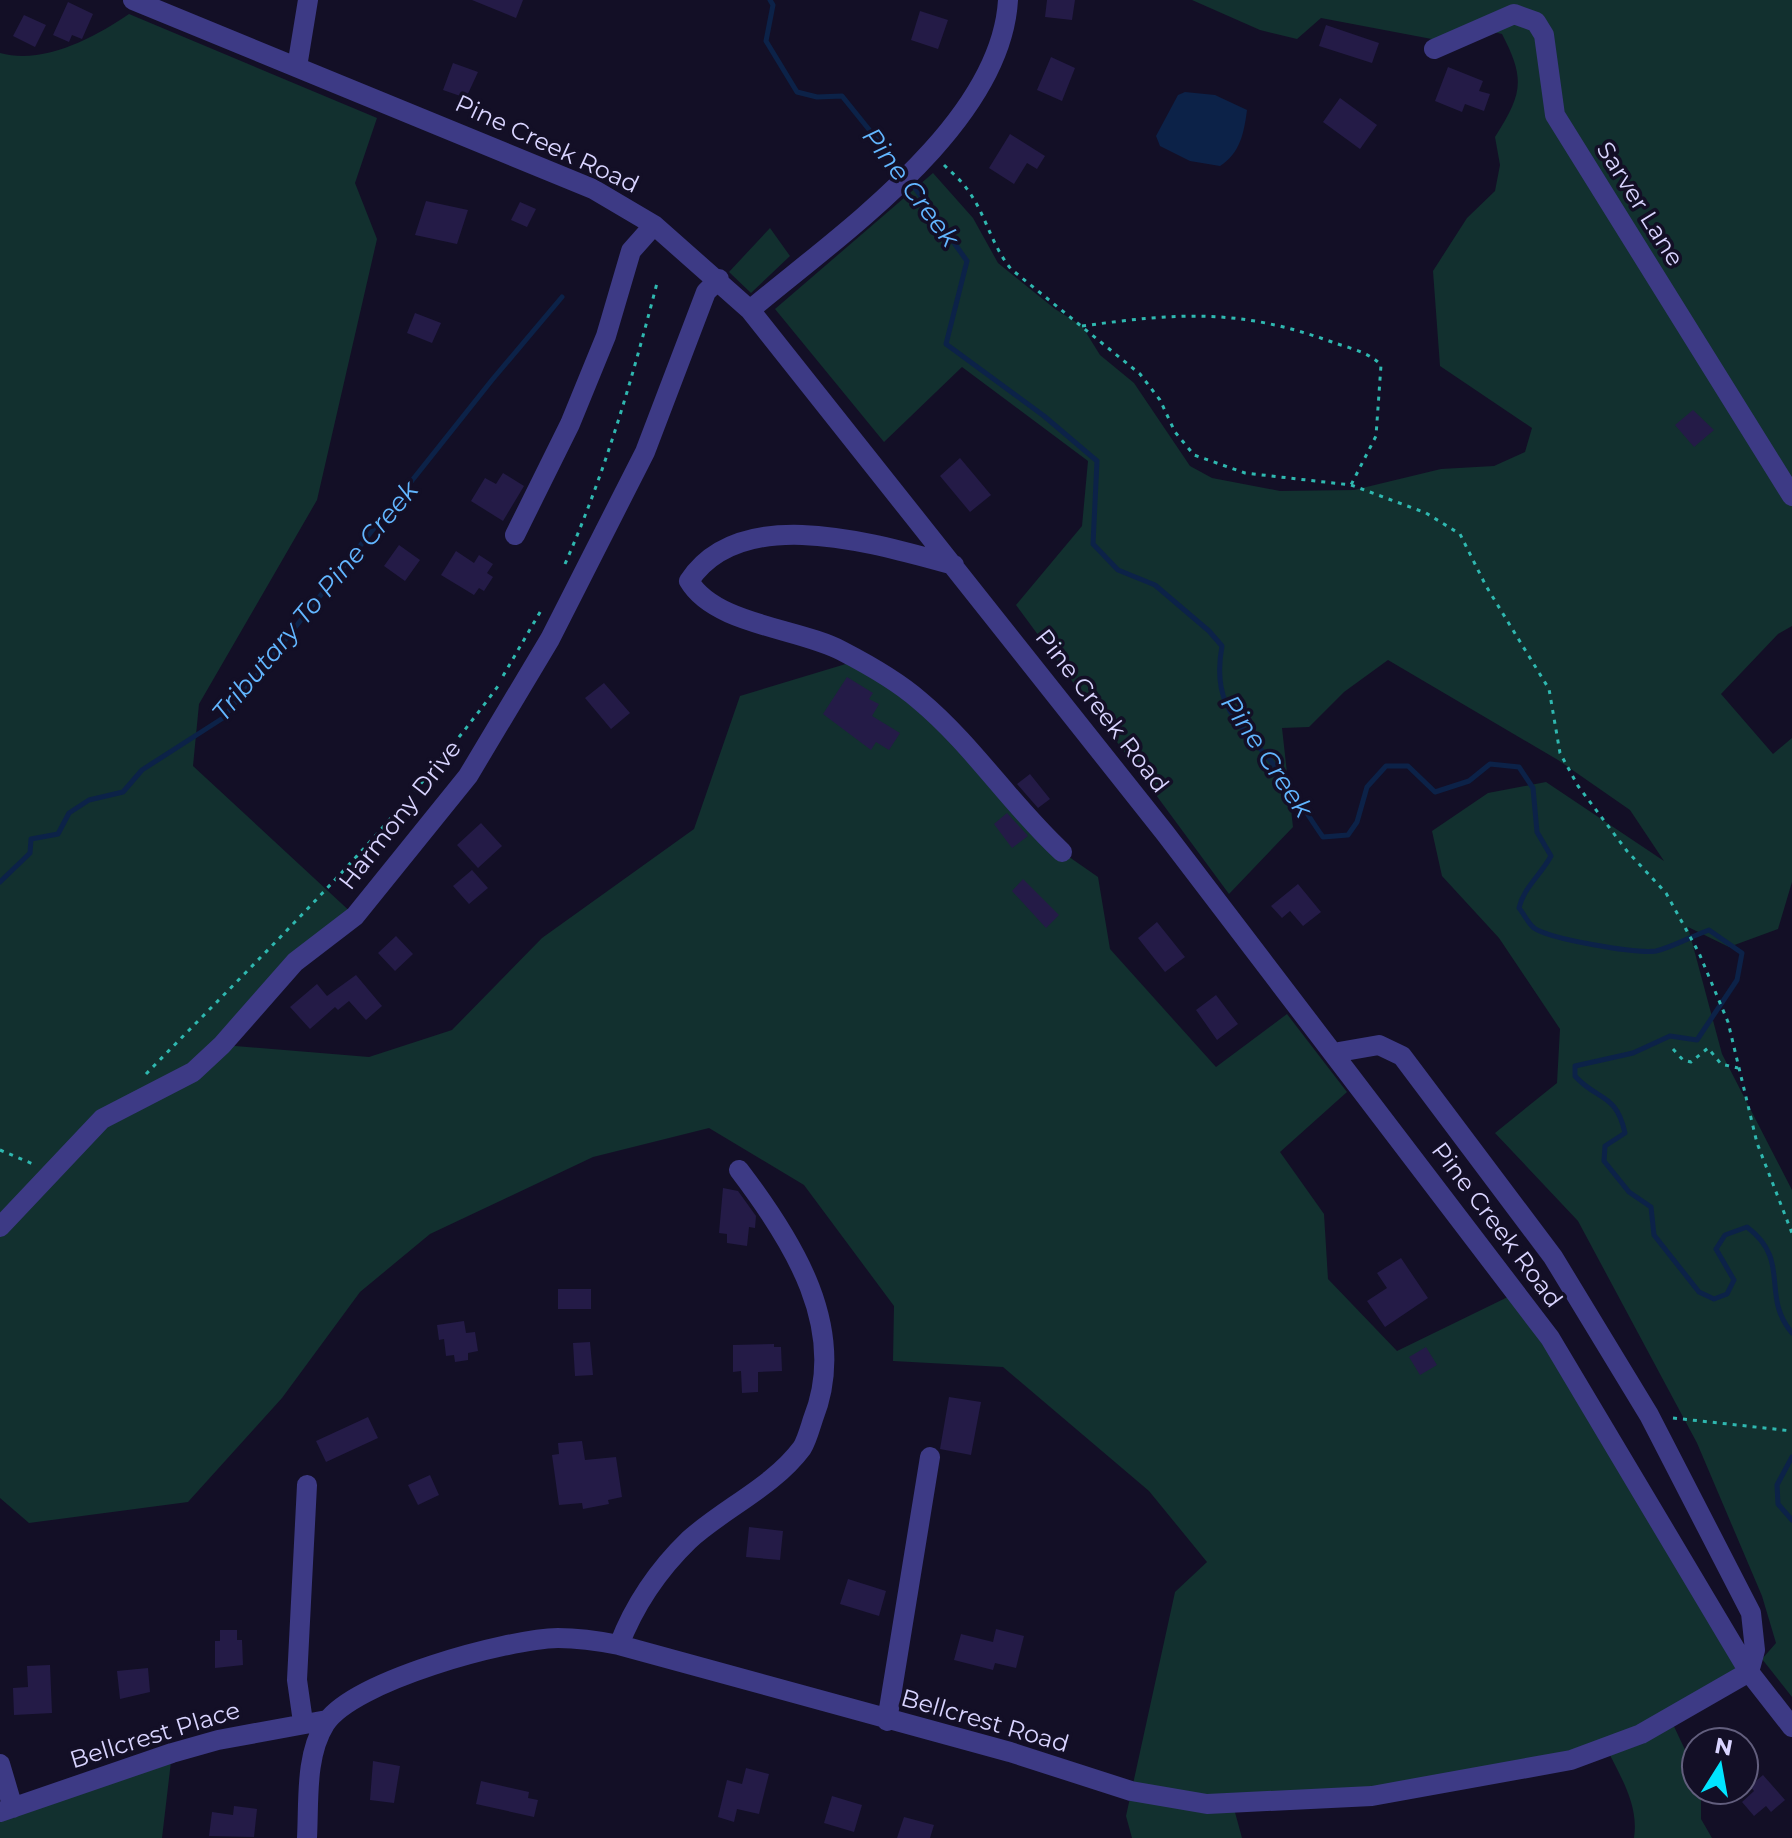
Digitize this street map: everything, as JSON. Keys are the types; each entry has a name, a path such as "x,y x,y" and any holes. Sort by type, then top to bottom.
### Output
{"street":[{"name":"Pine Creek Road","path":"133,0 557,172 654,225 719,279 750,310 954,565 1550,1338 1749,1672 1792,1727"},
{"path":"297,67 308,0"},
{"path":"750,310 870,209 952,130 985,81 1001,42 1008,0"},
{"name":"Sarver Lane","path":"1434,49 1504,17 1525,16 1536,22 1544,35 1555,115 1792,496"},
{"path":"515,535 570,424 606,336 631,251 654,225"},
{"name":"Harmony Drive","path":"0,1227 102,1119 193,1072 222,1045 295,962 355,916 468,776 550,639 645,452 706,292 719,279"},
{"path":"954,565 856,539 777,533 701,562 689,581 698,597 776,630 828,643 882,672 919,699 952,731 1036,828 1062,852"},
{"path":"1333,1053 1379,1045 1402,1056 1553,1257 1649,1415 1751,1613 1755,1650 1749,1672"},
{"path":"619,1645 630,1617 658,1574 690,1539 748,1498 802,1447 824,1392 823,1329 806,1272 778,1222 739,1170"},
{"path":"887,1721 930,1457"},
{"path":"303,1722 297,1680 307,1485"},
{"name":"Bellcrest Road","path":"327,1720 368,1693 477,1652 557,1638 619,1645 887,1721 1010,1752 1156,1797 1207,1804 1372,1796 1493,1777 1571,1760 1641,1734 1749,1672"},
{"path":"307,1838 313,1749 327,1720"},
{"name":"Bellcrest Place","path":"6,1810 172,1753 303,1722 327,1720"},
{"path":"0,1764 6,1810"}],"path":[{"path":"930,151 968,189 990,231 995,249 1011,269 1140,374 1160,400 1175,432 1194,455 1245,473 1351,485 1426,513 1460,534 1470,548 1486,586 1549,689 1560,753 1578,786 1627,851 1666,893 1699,953 1728,1022 1757,1143 1792,1233"},
{"path":"563,569 595,496 628,395 657,283"},
{"path":"1082,326 1198,314 1240,316 1317,336 1374,357 1381,365 1376,436 1351,485"},
{"path":"144,1076 273,946 444,760 498,686 549,596"},
{"path":"1673,1049 1683,1060 1691,1062 1708,1048 1721,1064 1738,1068"},
{"path":"0,1150 31,1163 57,1167"},
{"path":"1677,1419 1792,1431"}],"green space":[{"path":"1192,0 1792,0 1792,626 1778,634 1721,694 1773,754 1792,738 1792,882 1778,929 1729,947 1688,927 1722,1054 1792,1190 1792,1697 1762,1659 1776,1643 1762,1596 1697,1443 1578,1221 1495,1133 1557,1083 1560,1029 1499,938 1442,876 1432,831 1488,793 1546,782 1664,861 1630,810 1558,760 1388,660 1344,692 1309,727 1282,728 1293,827 1229,894 1016,605 1082,526 1088,461 962,367 884,442 775,309 933,173 973,218 998,263 1055,309 1082,326 1100,355 1134,383 1190,466 1212,478 1280,491 1354,490 1441,469 1494,466 1525,452 1532,428 1440,366 1433,271 1467,218 1495,191 1500,165 1495,137 1511,109 1518,87 1515,63 1502,34 1473,27 1437,40 1321,18 1297,39 1260,30"},
{"path":"129,14 377,118 355,183 377,239 317,500 199,704 193,766 355,916 223,1045 369,1057 452,1030 542,938 694,829 740,696 859,660 882,672 1062,852 1098,877 1110,949 1216,1067 1287,1014 1347,1092 1280,1152 1324,1214 1328,1279 1397,1351 1516,1293 1749,1672 1670,1718 1680,1739 1680,1806 1701,1806 1701,1819 1712,1838 1634,1838 1631,1803 1607,1749 1571,1760 1233,1805 1242,1838 1132,1838 1126,1816 1175,1592 1207,1562 1149,1491 1003,1367 893,1361 894,1306 804,1185 709,1128 593,1157 430,1234 360,1292 282,1398 188,1502 29,1523 0,1498 0,53 16,56 50,52 100,32"},
{"path":"770,228 790,256 751,293 729,272"},
{"path":"172,1753 162,1838 0,1838 0,1812"}],"water":[{"path":"1185,92 1215,95 1247,110 1240,142 1220,166 1190,161 1160,146 1156,136 1178,95"}],"building":[{"path":"472,0 523,0 516,18"},
{"path":"1047,0 1075,0 1072,20 1045,17"},
{"path":"68,2 93,14 82,39 72,35 69,42 53,35"},
{"path":"920,11 948,20 938,49 911,40"},
{"path":"24,15 46,25 35,47 13,36"},
{"path":"1326,25 1379,43 1372,63 1319,46"},
{"path":"1051,57 1075,68 1062,101 1037,90"},
{"path":"453,63 478,72 466,98 443,90"},
{"path":"1448,67 1483,81 1479,91 1490,94 1484,111 1465,104 1462,112 1435,101"},
{"path":"1340,98 1377,125 1360,149 1323,122"},
{"path":"1010,134 1045,156 1037,169 1027,163 1014,184 989,168"},
{"path":"426,201 468,210 457,244 415,235"},
{"path":"520,202 536,209 527,227 511,220"},
{"path":"415,313 441,323 432,343 407,333"},
{"path":"1693,410 1714,430 1694,447 1675,425"},
{"path":"960,458 991,495 970,512 940,476"},
{"path":"503,473 524,486 503,521 471,501 485,478 496,484"},
{"path":"399,545 420,560 405,581 384,566"},
{"path":"456,551 474,563 479,555 493,564 487,573 493,577 484,591 479,588 474,595 441,575"},
{"path":"847,677 873,693 869,699 879,704 872,716 900,733 889,750 876,742 871,750 823,714"},
{"path":"604,683 630,713 611,729 585,698"},
{"path":"1030,774 1050,799 1038,808 1017,784"},
{"path":"1007,813 1028,836 1012,848 994,824"},
{"path":"481,823 502,846 478,868 457,845"},
{"path":"472,870 488,888 469,904 453,886"},
{"path":"1023,879 1059,915 1046,928 1012,891"},
{"path":"1298,884 1321,912 1303,926 1290,911 1282,918 1271,906"},
{"path":"1157,922 1185,957 1165,972 1138,938"},
{"path":"396,936 413,954 395,971 378,953"},
{"path":"356,975 382,1006 366,1020 349,1001 338,1010 335,1007 310,1029 290,1007 317,984 327,996"},
{"path":"1216,995 1238,1024 1217,1040 1196,1010"},
{"path":"723,1188 738,1191 756,1216 755,1228 749,1227 747,1246 727,1243 727,1234 719,1233"},
{"path":"1401,1258 1428,1298 1385,1327 1367,1301 1387,1288 1377,1273"},
{"path":"558,1289 591,1289 591,1309 558,1309"},
{"path":"464,1321 466,1333 475,1332 478,1351 468,1353 468,1360 455,1362 454,1355 446,1356 444,1339 439,1340 437,1325"},
{"path":"590,1342 593,1375 575,1376 573,1343"},
{"path":"774,1344 774,1347 781,1347 782,1371 758,1372 758,1392 742,1393 741,1371 733,1372 733,1345"},
{"path":"1426,1347 1437,1365 1420,1375 1409,1357"},
{"path":"949,1397 981,1402 971,1455 940,1449"},
{"path":"368,1417 378,1438 326,1462 316,1441"},
{"path":"582,1441 585,1460 616,1457 622,1497 608,1500 609,1504 583,1509 582,1503 559,1505 552,1455 559,1454 558,1443"},
{"path":"430,1475 439,1495 418,1505 408,1485"},
{"path":"749,1527 783,1531 780,1560 746,1557"},
{"path":"848,1579 886,1591 879,1616 840,1604"},
{"path":"996,1629 1024,1636 1016,1668 995,1663 993,1670 954,1660 961,1634 993,1642"},
{"path":"220,1630 237,1630 237,1640 242,1640 243,1665 215,1668 215,1641 220,1641"},
{"path":"50,1665 52,1713 14,1715 13,1688 28,1687 27,1666"},
{"path":"148,1668 150,1692 120,1699 117,1671"},
{"path":"373,1761 400,1766 394,1803 370,1800"},
{"path":"746,1768 769,1774 759,1814 737,1809 734,1822 718,1817 727,1780 742,1784"},
{"path":"1763,1775 1785,1800 1771,1812 1766,1806 1754,1816 1745,1806 1760,1806 1760,1778"},
{"path":"481,1781 529,1792 528,1798 538,1800 534,1817 476,1804"},
{"path":"832,1796 862,1805 854,1832 824,1823"},
{"path":"234,1806 257,1809 254,1837 209,1836 212,1812 233,1815"},
{"path":"904,1817 934,1825 930,1838 897,1838"}],"waterway":[{"name":"Pine Creek","path":"770,0 773,5 766,41 797,92 817,97 842,96 904,173"},
{"name":"Pine Creek","path":"910,181 967,261 946,344 1044,416 1097,461 1093,544 1118,570 1155,585 1222,646 1220,668 1225,702 1242,728 1284,778 1323,837 1348,835 1357,822 1367,787 1386,766 1408,766 1435,792 1469,781 1490,764 1519,767 1533,788 1537,832 1551,856 1519,908 1534,928 1574,941 1646,951 1656,951 1709,930 1742,953 1737,980 1697,1040 1670,1036 1633,1053 1575,1066 1575,1076 1616,1110 1625,1133 1605,1146 1604,1161 1629,1192 1651,1207 1654,1235 1699,1292 1714,1299 1727,1294 1734,1280 1716,1249 1725,1235 1747,1227 1769,1253 1778,1305 1792,1333"},
{"name":"Tributary To Pine Creek","path":"0,882 30,853 31,839 58,834 69,813 89,800 123,792 142,770 223,718 492,380 562,297"},
{"name":"Pine Creek","path":"1792,1457 1777,1485 1778,1504 1792,1520"}]}
